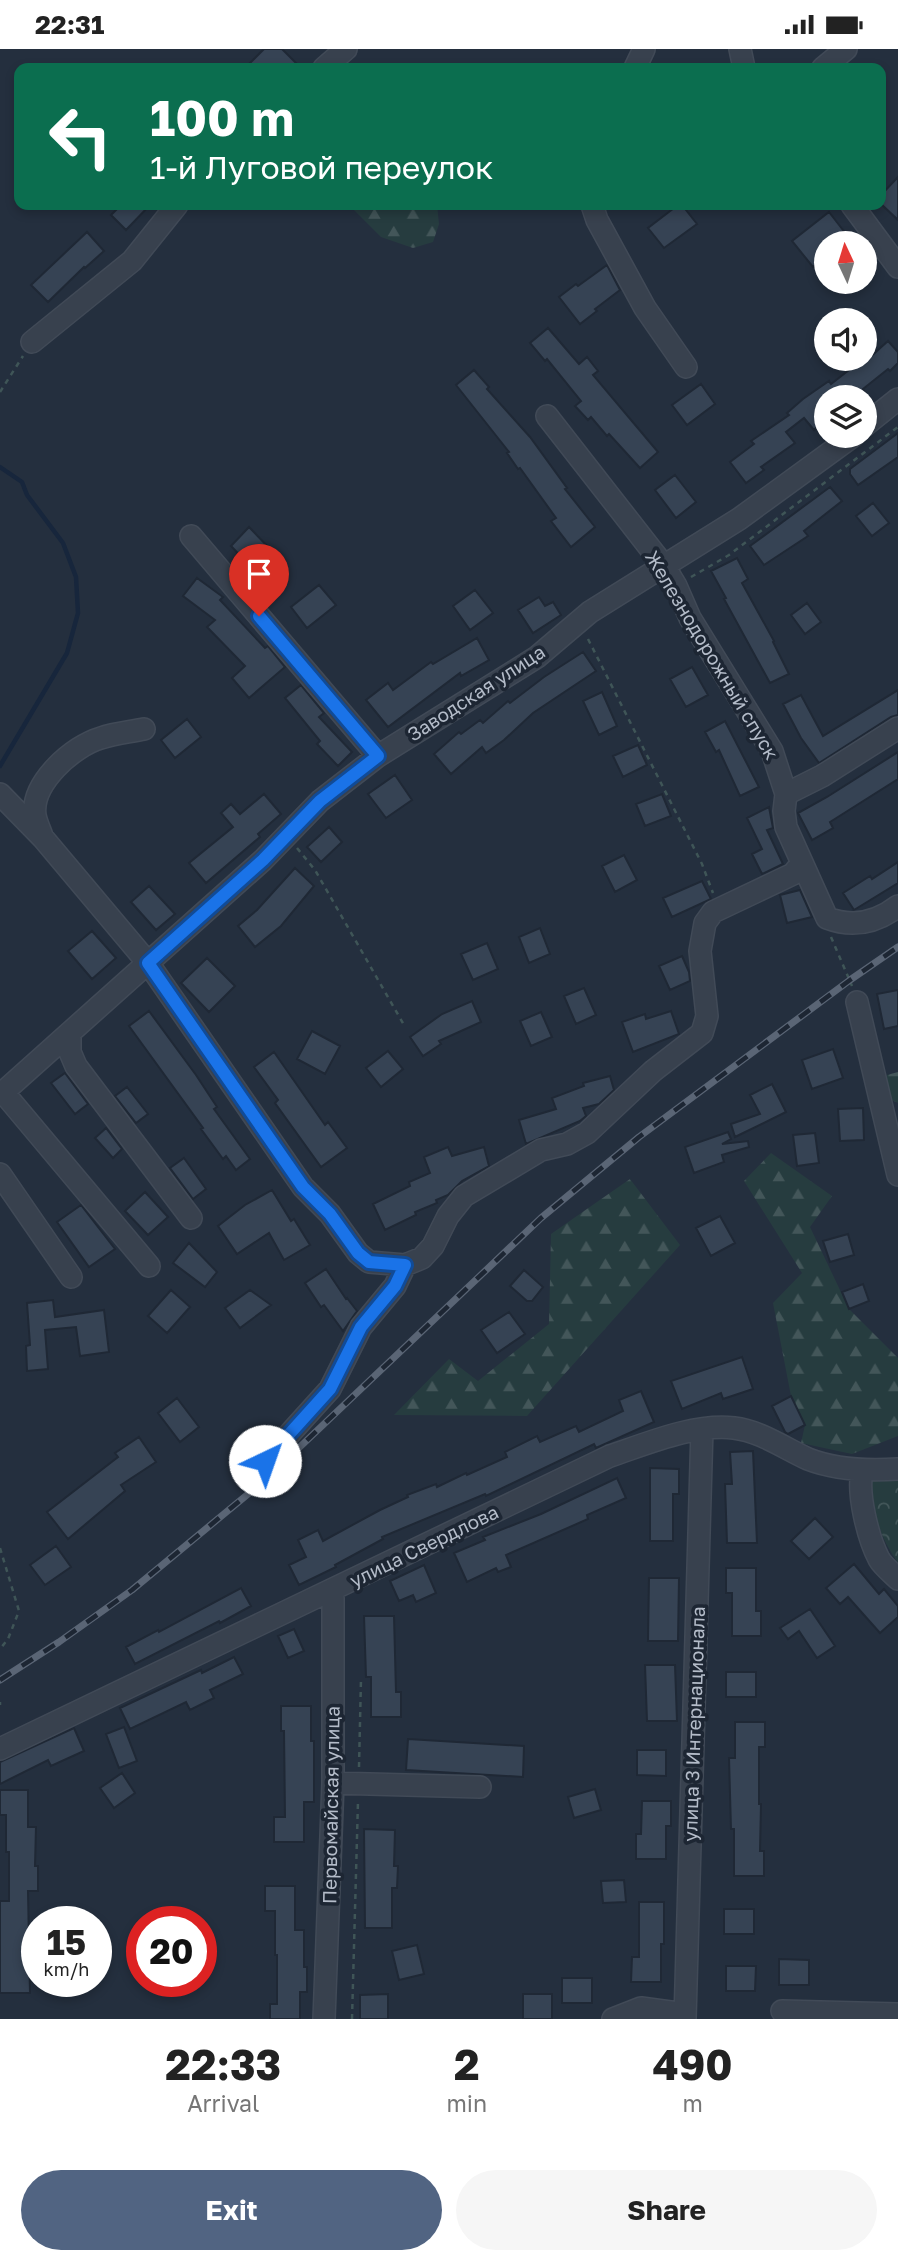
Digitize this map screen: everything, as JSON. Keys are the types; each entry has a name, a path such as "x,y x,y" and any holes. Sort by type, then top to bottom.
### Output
{"street":[{"path":"330,63 346,49"},
{"path":"829,63 846,49"},
{"path":"32,342 132,261 173,210"},
{"path":"594,210 645,308 686,367"},
{"path":"856,210 898,267"},
{"path":"877,415 898,398"},
{"name":"Железнодорожный спуск","path":"547,416 664,566 690,618 772,751 786,794 786,827 827,918"},
{"name":"Заводская улица","path":"2,1094 263,860 320,801 378,756 537,657 590,612 739,519 837,448"},
{"path":"191,536 378,756"},
{"path":"786,794 822,776 898,728"},
{"path":"43,838 35,814 36,804 38,794 52,771 77,749 101,738 144,729"},
{"path":"0,794 43,838 148,963 303,1187 330,1214 358,1253 369,1262 405,1265 422,1258 433,1246 448,1216 464,1196 541,1150 567,1144 587,1133 653,1071 702,1033 707,1016 700,951 705,923 713,912 793,874 801,864"},
{"path":"827,918 842,924 865,923 888,914 898,906"},
{"path":"857,1002 898,1175"},
{"path":"70,1035 70,1052 76,1066 191,1218"},
{"path":"2,1094 149,1266"},
{"path":"0,1174 71,1277"},
{"path":"265,1461 330,1389 361,1327 395,1286 405,1265"},
{"name":"улица Свердлова","path":"0,1749 610,1457 655,1441 702,1429 737,1428 812,1460 862,1471 898,1469"},
{"name":"улица 3 Интернационала","path":"685,2017 702,1429"},
{"path":"862,1471 862,1509 879,1560 898,1579"},
{"name":"Первомайская улица","path":"324,2019 333,1783 331,1591"},
{"path":"333,1783 480,1787"},
{"path":"613,2019 641,2008 685,2017"},
{"path":"782,2011 871,2016 898,2014"}],"path":[{"path":"0,392 32,342"},
{"path":"676,586 729,555 898,427"},
{"path":"579,622 702,865 720,909"},
{"path":"287,836 315,870 404,1025"},
{"path":"827,918 827,927 857,1002"},
{"path":"0,1548 19,1611 8,1639 0,1649"},
{"path":"352,2019 361,1679"}],"green space":[{"path":"354,210 438,210 439,224 433,242 413,248 381,237"},
{"path":"898,1072 898,1103 887,1098 887,1075"},
{"path":"771,1153 832,1196 810,1227 849,1309 898,1358 898,1436 852,1454 801,1443 805,1425 791,1396 773,1303 802,1273 744,1181"},
{"path":"630,1179 680,1245 527,1416 394,1415 449,1359 478,1381 549,1324 551,1234"},
{"path":"898,1479 898,1563 878,1524 872,1503 871,1481"}],"building":[{"path":"264,49 282,49 296,63 250,63"},
{"path":"898,177 898,220 886,209 886,190"},
{"path":"116,210 145,210 126,230 111,215"},
{"path":"671,210 686,210 697,224 664,248 648,228"},
{"path":"829,212 844,231 814,231 813,267 792,241"},
{"path":"87,232 104,251 48,302 31,285"},
{"path":"607,265 620,290 580,324 559,297"},
{"path":"548,328 579,364 587,357 598,371 593,375 658,452 640,468 609,434 607,436 591,417 588,420 575,406 581,401 547,359 545,361 530,343"},
{"path":"888,341 898,352 898,363 868,385 823,385 829,381 831,384 848,371 877,371 877,351"},
{"path":"474,370 489,387 487,389 530,437 595,527 571,547 551,521 556,518 456,385"},
{"path":"701,384 715,404 687,425 672,405"},
{"path":"814,391 814,430 804,418 786,432 795,443 761,467 764,470 746,483 730,462 754,444 751,441 789,415 787,413"},
{"path":"898,433 898,457 858,485 850,474 850,469"},
{"path":"675,475 696,502 676,518 655,490"},
{"path":"830,487 842,501 804,531 808,536 764,565 750,546"},
{"path":"873,503 889,523 872,536 856,516"},
{"path":"249,527 273,552 255,571 231,546"},
{"path":"737,558 748,579 742,583 789,674 770,683 711,571"},
{"path":"197,578 223,597 220,600 265,648 268,646 285,667 249,698 232,678 245,666 207,627 215,620 183,596"},
{"path":"319,585 336,605 307,628 291,607"},
{"path":"475,590 493,613 470,630 453,606"},
{"path":"539,597 545,606 553,602 561,615 533,633 518,610"},
{"path":"807,603 821,622 805,634 791,615"},
{"path":"477,638 489,660 461,676 460,673 388,727 366,700 388,683 393,690 431,662 433,664"},
{"path":"583,652 596,671 533,713 486,753 482,747 451,774 434,754 459,732 461,734 480,720 483,723 508,701 510,703"},
{"path":"692,667 708,695 686,707 670,679"},
{"path":"301,685 324,713 319,717 352,752 338,766 317,744 320,741 285,698"},
{"path":"898,690 898,715 819,763 801,738 783,704 801,695 823,736"},
{"path":"602,692 617,726 599,735 583,701"},
{"path":"187,719 201,737 175,758 161,740"},
{"path":"725,721 759,787 740,796 719,750 716,752 705,732"},
{"path":"638,745 647,765 623,777 613,756"},
{"path":"898,752 898,779 830,822 833,828 812,840 798,813"},
{"path":"395,775 412,800 386,818 368,794"},
{"path":"264,794 281,814 258,834 260,837 206,883 189,863 233,827 221,813 231,804 240,814"},
{"path":"662,794 671,816 645,826 636,804"},
{"path":"769,807 773,828 767,830 783,864 762,874 752,854 762,849 747,818"},
{"path":"329,827 342,842 321,862 307,847"},
{"path":"624,855 637,880 615,892 602,866"},
{"path":"898,862 898,883 854,910 843,893"},
{"path":"295,868 314,886 281,926 255,947 238,926 257,910"},
{"path":"702,881 711,899 672,917 663,898"},
{"path":"149,886 175,914 156,930 131,902"},
{"path":"800,890 812,917 787,923 780,895"},
{"path":"540,928 550,954 529,963 519,937"},
{"path":"92,931 116,958 92,979 68,951"},
{"path":"487,943 498,969 473,980 461,954"},
{"path":"682,956 690,981 670,990 659,966"},
{"path":"207,958 235,986 209,1012 181,983"},
{"path":"584,988 596,1015 576,1024 564,996"},
{"path":"898,990 898,1026 884,1029 877,994"},
{"path":"472,1001 481,1022 439,1041 441,1044 423,1056 410,1037 442,1014"},
{"path":"149,1011 196,1075 217,1107 214,1109 250,1159 236,1170 226,1156 223,1159 129,1026"},
{"path":"671,1011 679,1034 633,1052 622,1022 645,1014 646,1019"},
{"path":"541,1012 552,1037 531,1046 520,1021"},
{"path":"312,1031 340,1046 325,1074 297,1059"},
{"path":"833,1049 843,1078 812,1089 802,1060"},
{"path":"388,1051 403,1069 381,1087 366,1068"},
{"path":"274,1052 325,1125 328,1122 347,1148 321,1167 275,1103 278,1100 254,1067"},
{"path":"65,1073 88,1104 75,1114 51,1083"},
{"path":"610,1076 614,1090 599,1104 583,1108 586,1116 580,1121 526,1144 519,1120 556,1109 552,1098 584,1086 583,1083"},
{"path":"772,1084 786,1112 735,1137 731,1124 760,1114 750,1095"},
{"path":"127,1087 148,1114 136,1123 115,1096"},
{"path":"863,1108 864,1140 840,1141 838,1109"},
{"path":"106,1128 122,1149 113,1158 95,1138"},
{"path":"728,1132 731,1139 722,1144 748,1141 749,1147 722,1155 724,1162 694,1173 685,1147"},
{"path":"815,1133 819,1163 797,1166 793,1135"},
{"path":"448,1147 452,1156 484,1147 489,1166 462,1181 448,1195 436,1200 437,1203 415,1212 416,1215 385,1230 373,1204 410,1186 409,1182 430,1173 424,1157"},
{"path":"184,1158 206,1189 193,1199 170,1168"},
{"path":"272,1190 310,1245 284,1260 269,1233 237,1254 218,1226 245,1205"},
{"path":"145,1192 168,1217 148,1235 125,1211"},
{"path":"81,1205 115,1249 89,1267 57,1222"},
{"path":"720,1216 735,1243 711,1256 696,1228"},
{"path":"848,1234 854,1255 830,1262 823,1241"},
{"path":"189,1243 217,1272 205,1287 173,1263"},
{"path":"326,1269 357,1311 343,1331 324,1305 321,1307 305,1283"},
{"path":"524,1270 543,1287 532,1301 527,1301 510,1286"},
{"path":"863,1284 869,1301 849,1309 842,1292"},
{"path":"171,1290 190,1307 167,1333 148,1316"},
{"path":"250,1290 271,1305 240,1328 225,1308"},
{"path":"53,1300 55,1317 104,1310 109,1352 80,1356 76,1327 45,1330 48,1369 27,1371 26,1346 30,1345 27,1303"},
{"path":"509,1312 525,1334 497,1353 481,1330"},
{"path":"742,1357 753,1389 723,1399 721,1393 682,1409 671,1381"},
{"path":"641,1391 654,1422 596,1448 594,1444 486,1496 485,1494 382,1537 383,1539 335,1565 336,1567 299,1585 289,1565 306,1557 298,1540 318,1530 323,1541 408,1497 407,1495 436,1484 437,1487 507,1457 505,1452 537,1436 540,1442 576,1426 579,1432 623,1411 619,1400"},
{"path":"791,1396 805,1425 788,1434 772,1406"},
{"path":"177,1398 199,1427 180,1442 158,1413"},
{"path":"139,1437 156,1462 121,1485 125,1491 68,1539 47,1512 118,1457 115,1453"},
{"path":"753,1451 757,1543 727,1543 725,1484 732,1484 730,1452"},
{"path":"650,1468 679,1469 679,1494 673,1494 673,1541 650,1541"},
{"path":"617,1478 626,1498 587,1515 588,1519 506,1555 511,1567 498,1572 496,1568 467,1582 454,1553 485,1540 483,1537 541,1514"},
{"path":"815,1518 833,1537 809,1559 791,1541"},
{"path":"56,1546 71,1567 45,1585 30,1565"},
{"path":"854,1564 879,1594 884,1589 898,1606 898,1617 880,1633 848,1597 840,1604 826,1588"},
{"path":"424,1565 436,1593 416,1602 413,1595 399,1601 390,1581"},
{"path":"726,1568 756,1568 756,1611 761,1611 761,1636 732,1636 732,1593 726,1593"},
{"path":"649,1578 679,1578 678,1641 648,1641"},
{"path":"241,1588 251,1606 135,1664 126,1647"},
{"path":"810,1609 835,1646 817,1658 799,1631 788,1639 780,1628"},
{"path":"364,1616 394,1616 396,1692 401,1692 401,1717 371,1717 371,1677 366,1677"},
{"path":"294,1629 304,1651 288,1658 278,1636"},
{"path":"234,1657 243,1674 210,1690 214,1698 190,1710 186,1702 130,1729 120,1708"},
{"path":"645,1665 675,1665 677,1721 647,1721"},
{"path":"726,1672 756,1672 756,1697 726,1697"},
{"path":"281,1706 311,1706 314,1802 304,1802 304,1842 274,1842 274,1817 285,1817"},
{"path":"735,1722 765,1722 765,1747 759,1747 760,1851 764,1851 764,1876 734,1876 729,1758 735,1758"},
{"path":"124,1727 137,1761 119,1768 106,1734"},
{"path":"74,1728 84,1751 51,1766 48,1760 0,1784 0,1762"},
{"path":"408,1739 524,1746 523,1777 406,1770"},
{"path":"637,1750 666,1750 666,1776 637,1775"},
{"path":"122,1773 135,1793 114,1808 100,1788"},
{"path":"595,1789 601,1810 574,1818 568,1797"},
{"path":"0,1790 28,1790 28,1827 36,1827 35,1866 38,1866 38,1891 28,1891 28,1906 21,1906 21,1993 0,1993 0,1901 9,1901 9,1852 6,1852 6,1815 0,1815"},
{"path":"642,1801 671,1801 671,1826 666,1826 666,1859 636,1859 636,1834 641,1834"},
{"path":"364,1829 395,1830 394,1866 398,1866 397,1888 392,1888 392,1928 365,1928"},
{"path":"624,1880 626,1902 603,1903 601,1881"},
{"path":"265,1886 295,1886 295,1930 304,1930 304,1967 307,1967 307,1992 300,1992 300,2019 270,2019 270,2004 277,2004 277,1955 275,1911 265,1911"},
{"path":"639,1902 664,1902 661,1982 631,1982 632,1957 639,1957"},
{"path":"724,1909 754,1909 754,1934 724,1934"},
{"path":"417,1945 424,1974 399,1980 392,1951"},
{"path":"779,1959 809,1960 809,1985 779,1985"},
{"path":"726,1966 756,1966 755,1991 726,1991"},
{"path":"562,1978 592,1978 592,2003 562,2003"},
{"path":"388,1994 388,2019 360,2019 360,1995"},
{"path":"523,1994 552,1994 552,2019 523,2019"}],"waterway":[{"path":"0,467 22,482 27,495 63,543 76,577 78,613 67,653 0,766"}],"railway":[{"path":"0,1680 132,1590 265,1480 541,1218 639,1137 898,947"}],"route":[{"path":"259,616 378,756 320,801 263,860 148,963 303,1187 330,1214 358,1253 369,1262 405,1265 395,1286 361,1327 330,1389 265,1461"}]}
